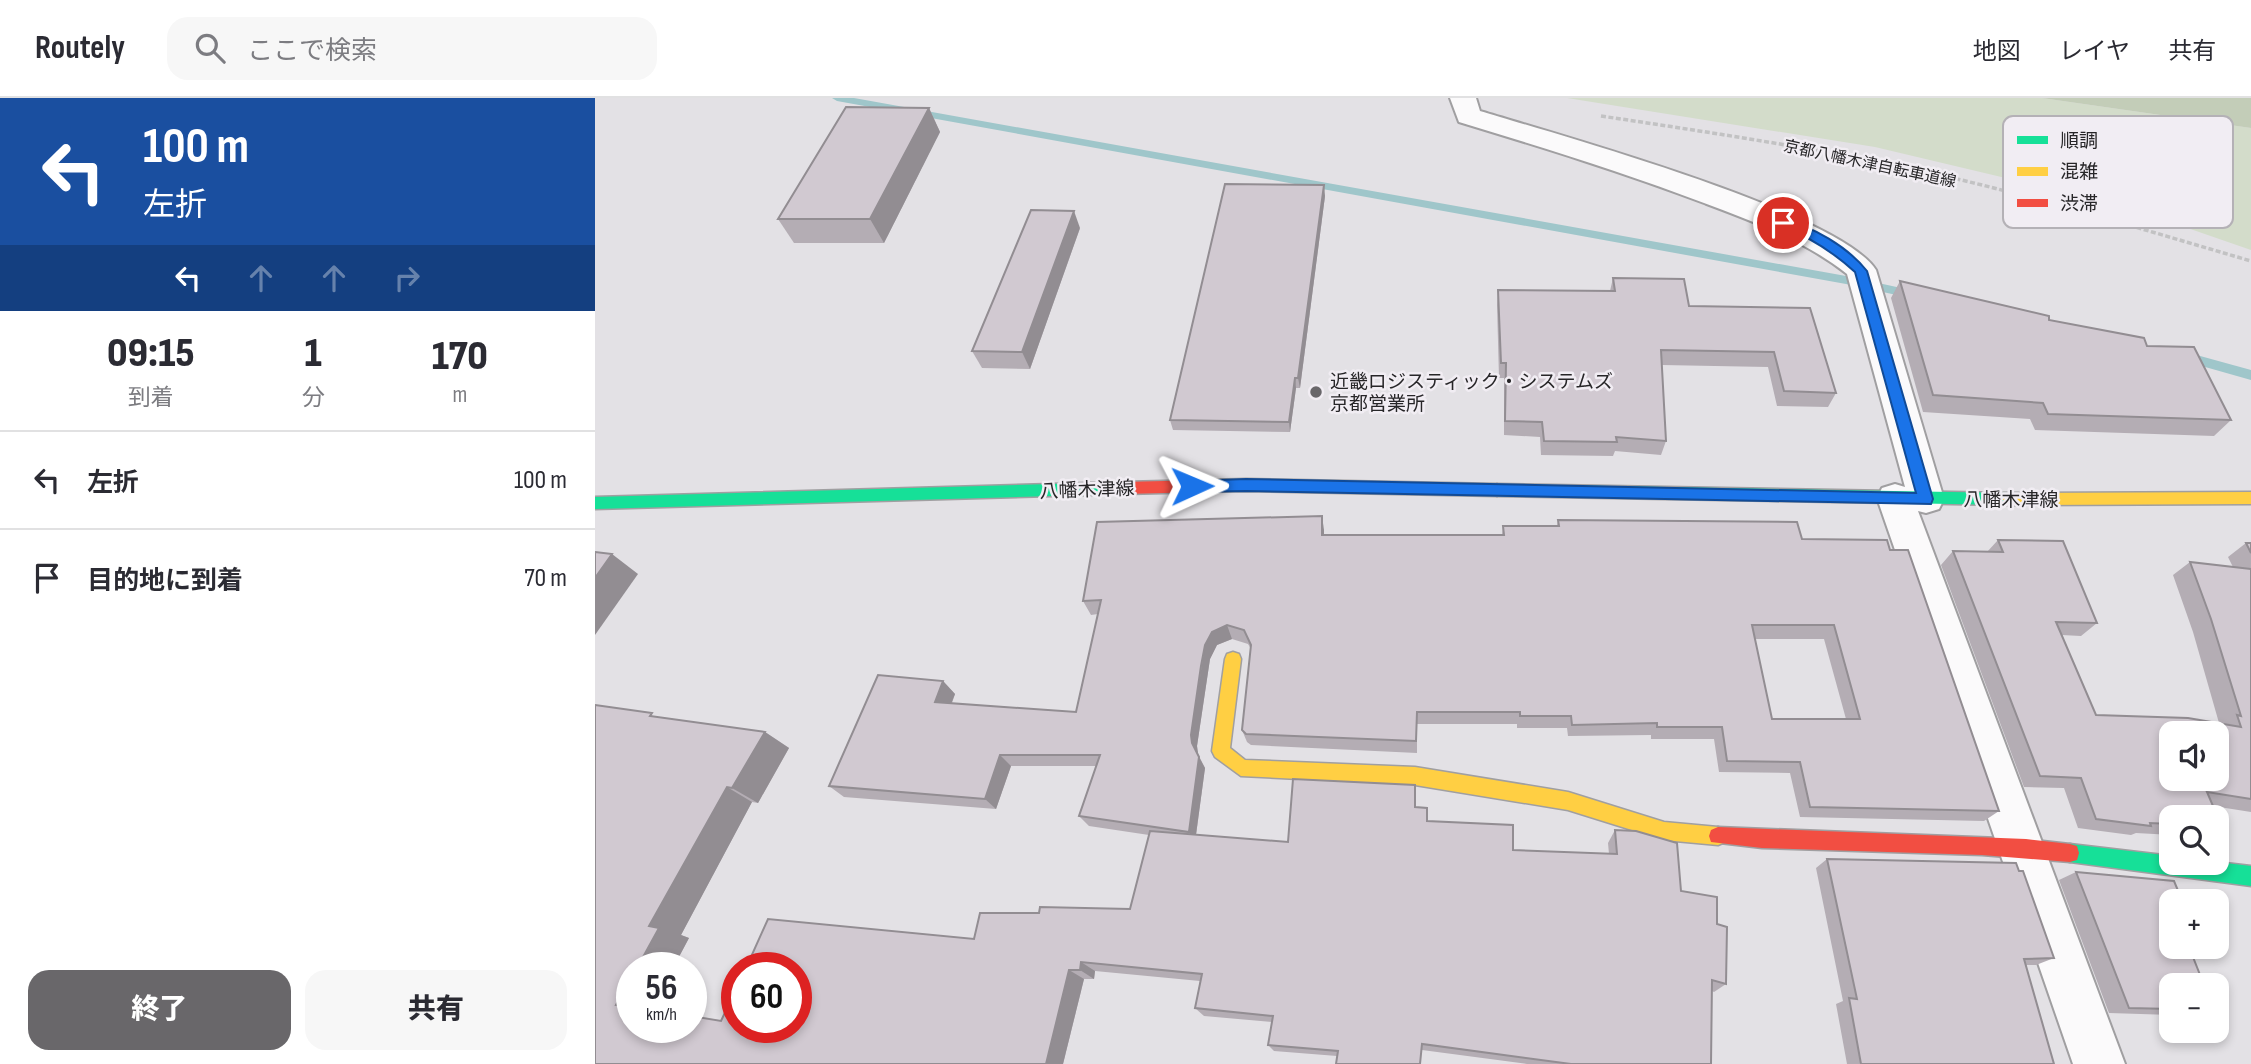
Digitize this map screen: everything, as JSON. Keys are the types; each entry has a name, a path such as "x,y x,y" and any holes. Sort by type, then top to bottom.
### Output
{"main road":[{"name":"八幡木津線","path":"595,503 1246,485 1910,498 2251,498"},
{"path":"1233,659 1221,751 1241,768 1415,776 1568,801 1664,831 1784,842 2023,847 2251,876"}],"street":[{"path":"1463,98 1468,116 1666,178 1807,232 1841,253 1861,271 1910,498 2023,847 2099,1064"}],"path":[{"name":"京都八幡木津自転車道線","path":"1597,116 1900,166 2003,192"},
{"name":"京都八幡木津自転車道線","path":"2136,228 2251,261"}],"green space":[{"path":"1567,98 2042,98 2167,116 2003,116 2003,177 1875,147"},
{"path":"2042,98 2251,98 2251,128 2233,125 2233,116 2167,116"},
{"path":"2233,125 2251,128 2251,250 2188,228 2233,228"}],"building":[{"path":"846,107 929,108 870,219 778,219"},
{"path":"1225,184 1324,185 1298,378 1295,378 1289,422 1170,420"},
{"path":"1031,210 1074,211 1022,352 972,351"},
{"path":"1613,278 1684,279 1689,306 1810,308 1836,393 1784,391 1774,352 1661,350 1666,441 1616,437 1617,442 1544,441 1542,422 1505,421 1506,363 1501,363 1498,290 1615,291"},
{"path":"1900,281 2049,316 2049,320 2144,338 2147,346 2194,347 2231,420 2048,414 2043,403 1933,395"},
{"path":"1322,516 1322,535 1504,535 1503,526 1559,526 1558,520 1797,522 1802,539 1887,540 1890,550 1908,550 1999,811 1810,807 1800,762 1727,761 1722,727 1657,727 1657,723 1572,725 1571,716 1520,716 1520,712 1417,712 1416,741 1246,734 1242,730 1251,645 1244,630 1227,625 1212,632 1205,645 1201,666 1191,735 1199,757 1189,832 1079,816 1100,755 1000,755 985,799 829,786 878,675 943,681 935,702 1076,712 1101,600 1083,601 1097,522","holes":["1752,625 1834,625 1860,719 1772,719"]},
{"path":"1998,540 2063,541 2097,623 2056,622 2096,715 2206,721 2159,721 2159,791 2229,791 2229,725 2241,727 2237,715 2241,716 2190,562 2251,569 2251,799 2207,792 2213,805 2159,805 2159,823 2150,823 2151,826 2096,819 2081,778 2040,776 1953,551 2003,552"},
{"path":"595,552 612,554 595,578"},
{"path":"595,705 652,713 650,716 765,732 732,788 727,787 649,926 659,928 646,952 616,952 616,1043 707,1043 707,1019 721,1021 721,1043 812,1043 812,952 753,952 768,919 974,939 980,913 1039,913 1040,907 1130,909 1150,831 1288,842 1293,779 1415,785 1415,807 1427,808 1427,821 1513,825 1513,850 1617,854 1615,830 1636,831 1677,843 1681,891 1717,897 1717,924 1727,927 1726,984 1712,980 1711,1064 1571,1064 1422,1044 1420,1064 1336,1064 1338,1051 1268,1045 1273,1016 1195,1008 1202,974 1081,962 1080,970 1069,970 1046,1064 595,1064"},
{"path":"1827,859 2016,863 2019,871 2023,871 2054,958 2024,959 2054,1064 1861,1064 1849,998 1857,999"},
{"path":"2076,872 2174,881 2177,889 2159,889 2159,959 2194,959 2199,973 2159,973 2159,1009 2129,1008"}],"waterway":[{"path":"837,98 1846,280 1915,295"},
{"path":"2182,356 2251,375"}],"traffic: fast":[{"path":"595,503 1123,488"},
{"path":"1497,490 2009,499"},
{"path":"2070,853 2251,876"}],"traffic: slow":[{"path":"2009,499 2251,498"},
{"path":"1233,659 1221,751 1241,768 1415,776 1568,801 1664,831 1718,836"}],"traffic: jam":[{"path":"1123,488 1246,485 1497,490"},
{"path":"1718,836 2026,848 2070,853"}],"place":[{"name":"近畿ロジスティック・システムズ 京都営業所","path":"1316,392"}],"route":[{"path":"1192,486 1926,499 1861,271 1841,253 1807,232 1783,223"}]}
